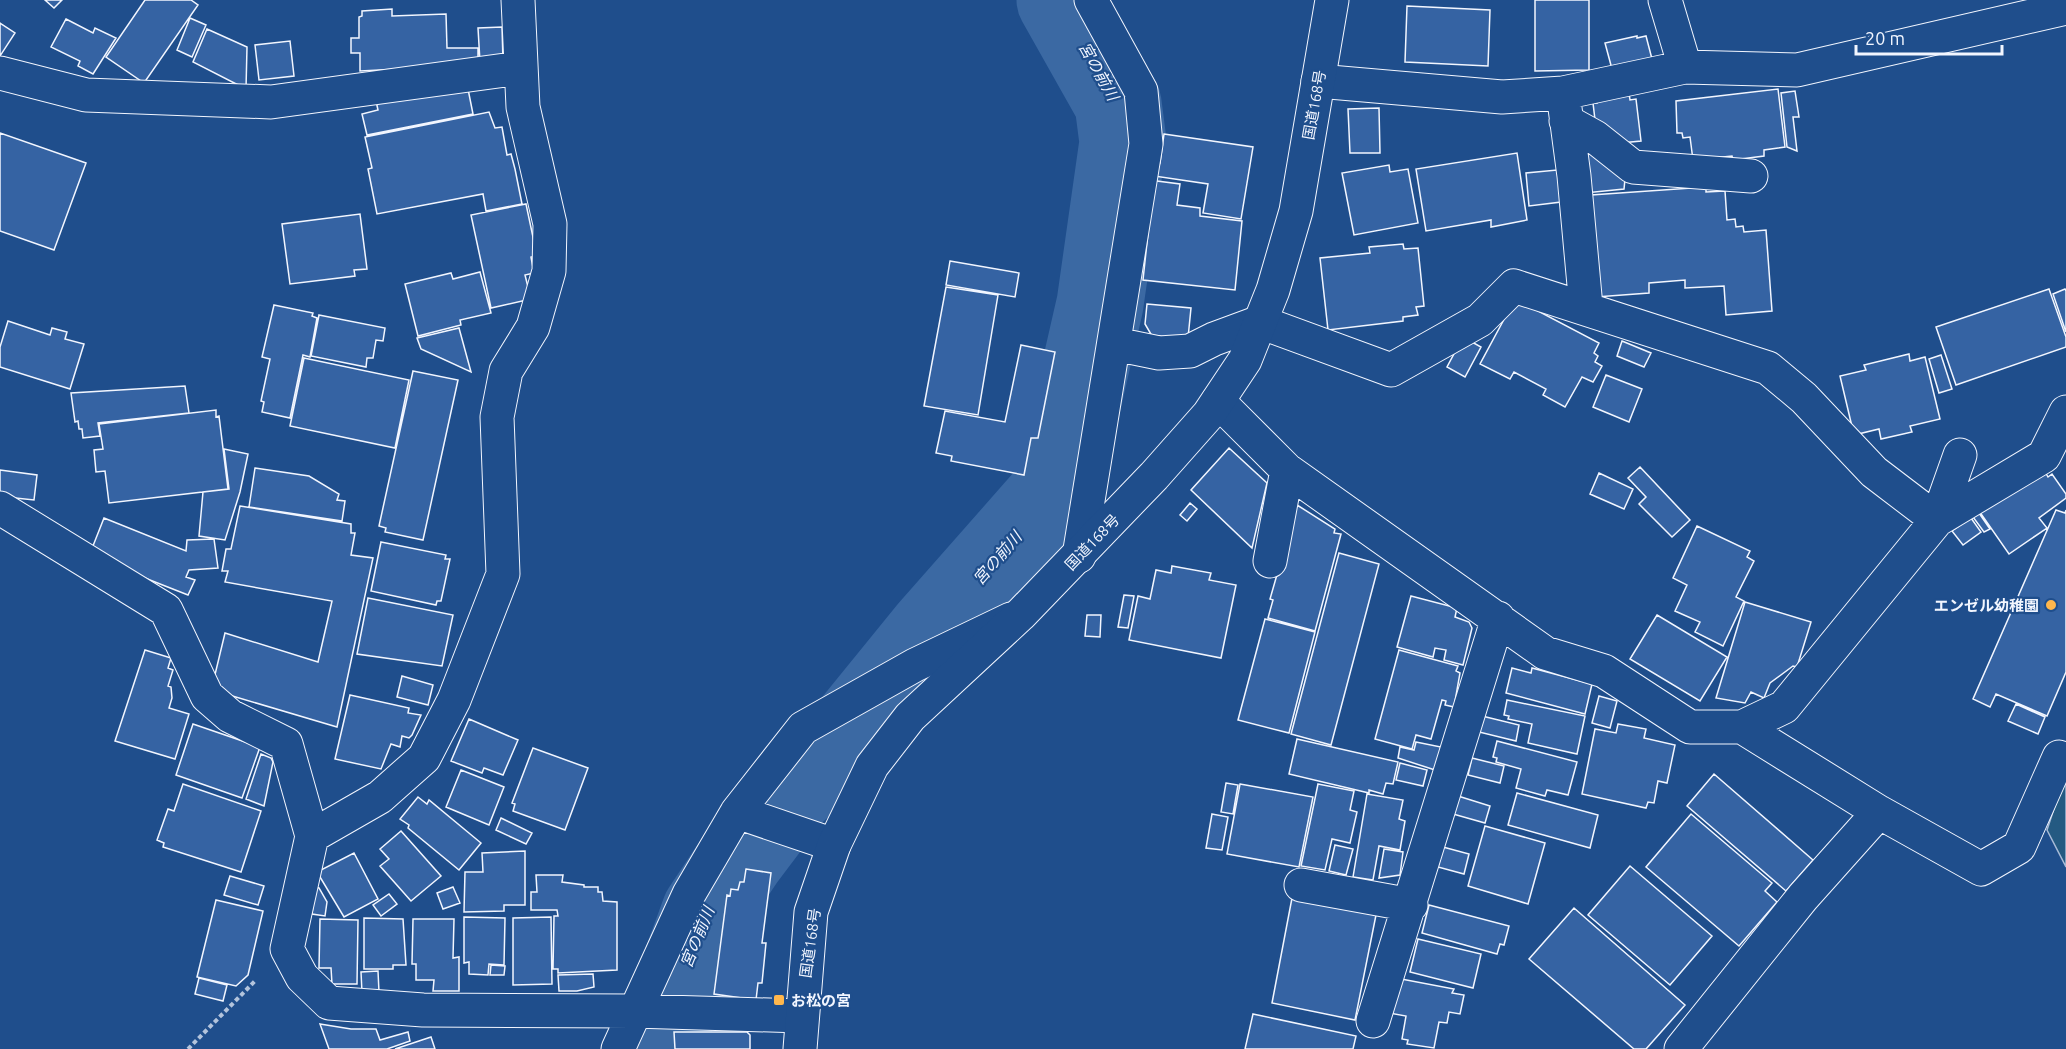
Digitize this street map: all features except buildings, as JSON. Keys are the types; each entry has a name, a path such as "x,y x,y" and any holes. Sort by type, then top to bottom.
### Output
{"main road":[{"path":"312,836 380,798 424,758 454,700 503,574 497,417 506,371 533,327 549,271 550,224 524,108 519,68 518,0"},
{"path":"1079,556 1146,144 1141,91 1091,0"},
{"name":"国道168号","path":"800,1049 811,912 834,845 872,766 910,717 1020,615 1079,556 1201,423 1245,360 1273,290 1296,212 1332,0"},
{"path":"1665,0 1685,68"},
{"path":"1318,81 1502,97 1564,107 1685,68 1797,70 2066,8"},
{"path":"0,73 86,95 271,102 519,68"},
{"path":"1564,107 1595,137 1633,167 1751,176"},
{"path":"1564,107 1586,307"},
{"path":"1115,344 1159,353 1190,351 1214,339 1260,322 1391,370 1480,320 1514,286 1586,307 1768,368 1804,398 1874,472 1937,520"},
{"path":"1218,401 1287,470 1545,653 1604,671 1690,727 1742,727 1784,707 1937,520 1960,455"},
{"path":"1937,520 2044,456 2066,412"},
{"path":"1270,561 1287,470"},
{"path":"0,508 166,610 207,696 230,716 286,744 312,836 287,949 302,977 330,1003 423,1010 634,1011 801,1016"},
{"path":"618,1049 689,894 736,812 803,728 915,665 1020,615"},
{"path":"1373,1021 1411,905 1498,618"},
{"path":"1742,727 1879,812 1981,869 2019,847 2059,758"},
{"path":"736,812 834,845"},
{"path":"1681,1049 1803,897 1879,812"},
{"path":"1301,885 1411,905"}],"path":[{"path":"188,1049 287,949"}],"shaded area":[{"path":"2066,772 2066,867 2047,830"}],"waterway":[{"name":"宮の前川","path":"665,1049 674,997 705,912 741,858 790,793 832,754 932,631 1058,488 1100,304 1123,142 1118,103 1060,0"}],"place":[{"name":"エンゼル幼稚園","path":"2051,605"},
{"name":"お松の宮","path":"779,1000"}]}
